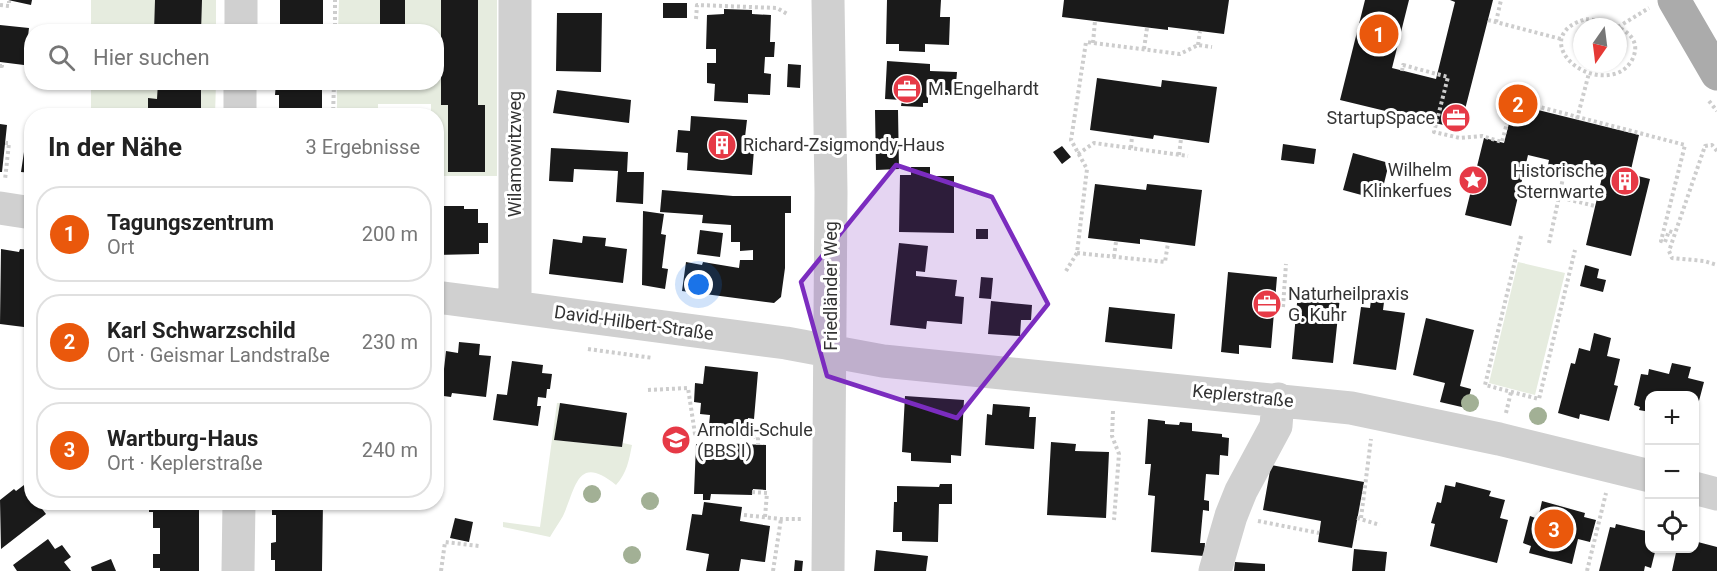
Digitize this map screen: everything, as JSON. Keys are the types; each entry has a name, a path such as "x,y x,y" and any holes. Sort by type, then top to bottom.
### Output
{"main road":[{"path":"1663,3 1717,74"}],"street":[{"path":"241,0 241,24"},
{"name":"Wilamowitzweg","path":"515,0 515,307"},
{"name":"Friedländer Weg","path":"828,0 831,192 828,571"},
{"path":"240,90 240,108"},
{"name":"David-Hilbert-Straße","path":"444,298 775,341 830,351"},
{"name":"Keplerstraße","path":"830,351 883,361 1352,408 1397,416 1645,475"},
{"path":"1215,571 1241,491 1276,426 1278,399"},
{"path":"1699,489 1717,494"},
{"path":"238,571 239,510"}],"path":[{"path":"334,24 335,0"},
{"path":"1496,22 1501,0"},
{"path":"0,5 9,6 9,2"},
{"path":"1627,22 1663,3"},
{"path":"696,19 697,5 777,8 789,15"},
{"path":"1488,20 1560,39"},
{"path":"1093,43 1095,21"},
{"path":"1573,24 1560,39 1564,56 1572,64 1589,73 1603,76 1622,72"},
{"path":"1144,49 1147,28"},
{"path":"1198,45 1200,31"},
{"path":"1627,33 1632,37 1635,44 1633,58 1627,66"},
{"path":"1066,271 1077,253 1087,170 1071,140 1086,42 1180,54 1198,45 1212,47"},
{"path":"1402,70 1403,65 1448,77 1434,132 1460,138 1482,136 1502,142 1513,100 1685,145 1661,241 1665,242 1669,231 1675,233"},
{"path":"1577,118 1589,73"},
{"path":"333,108 334,90"},
{"path":"1131,148 1132,136"},
{"path":"1179,155 1181,140"},
{"path":"5,143 9,143 11,210"},
{"path":"1078,154 1094,143 1188,156"},
{"path":"1717,151 1712,145 1705,146 1669,251 1672,258 1704,261 1717,265"},
{"path":"1549,243 1565,169"},
{"path":"1521,188 1595,206"},
{"path":"1521,236 1485,385 1539,399 1575,250"},
{"path":"1114,257 1116,242"},
{"path":"1077,253 1166,262 1168,243"},
{"path":"1283,307 1286,264"},
{"path":"588,350 653,358"},
{"path":"1114,520 1119,454 1112,436 1116,383"},
{"path":"648,390 688,388 695,434 758,437 758,445"},
{"path":"1372,429 1359,518 1380,525"},
{"path":"1587,571 1608,486"},
{"path":"753,492 766,493 765,517"},
{"path":"744,514 781,519 830,519"},
{"path":"1231,516 1319,533"},
{"path":"773,571 781,519"},
{"path":"441,571 445,542 479,546"}],"highlighted area":[{"path":"896,165 992,197 1048,304 957,418 827,376 801,282"}],"shaded area":[{"path":"91,0 216,0 216,24 91,24"},
{"path":"339,0 497,0 497,176 444,176 444,108 431,108 431,104 378,104 378,108 337,108 337,90 444,90 444,24 338,24"},
{"path":"91,90 216,90 215,108 91,108"},
{"path":"1518,262 1565,273 1535,395 1489,383"},
{"path":"557,403 560,403 555,440 622,447 623,443 632,445 625,471 616,485 593,472 586,473 580,478 563,516 550,537 503,527 503,522 540,527"}],"building":[{"path":"8,0 32,0 31,5"},
{"path":"155,0 202,0 201,24 154,24"},
{"path":"280,0 323,0 323,24 280,24"},
{"path":"380,0 405,0 405,24 380,24"},
{"path":"441,0 478,0 478,105 485,105 485,172 448,172 448,105 441,105 441,90 444,90 444,24 441,24"},
{"path":"887,0 941,0 940,17 950,17 949,45 925,44 925,52 899,51 899,44 886,44"},
{"path":"1064,0 1229,0 1224,34 1168,27 1168,30 1062,17"},
{"path":"1365,0 1409,0 1392,68 1436,79 1455,2 1450,0 1493,0 1460,129 1340,100"},
{"path":"663,3 687,3 687,18 663,18"},
{"path":"724,9 752,10 752,14 771,15 770,42 775,42 774,57 765,57 764,73 771,74 770,95 748,94 748,103 714,101 715,84 707,83 707,63 716,63 716,49 706,49 707,15 724,14"},
{"path":"557,13 602,13 601,72 556,71"},
{"path":"0,25 24,27 24,65 0,62"},
{"path":"887,61 930,64 930,71 957,72 955,95 928,94 928,103 923,103 923,107 901,106 902,100 885,99"},
{"path":"788,64 801,65 800,88 787,87"},
{"path":"1097,78 1161,87 1162,80 1217,87 1209,143 1154,135 1153,139 1090,130"},
{"path":"158,90 201,90 201,108 148,108 148,98 157,99"},
{"path":"275,90 322,90 322,108 279,108 279,95 275,95"},
{"path":"557,90 631,100 629,123 553,113"},
{"name":"Historische Sternwarte","path":"1514,104 1639,135 1630,174 1650,179 1631,256 1586,245 1603,173 1582,168 1581,173 1548,165 1549,160 1528,155 1511,226 1465,215 1484,138 1504,143"},
{"path":"875,110 898,110 899,169 876,170"},
{"name":"Richard-Zsigmondy-Haus","path":"691,116 747,120 745,137 755,137 752,175 687,170 688,153 676,152 678,130 690,131"},
{"path":"0,124 7,125 2,172 0,172"},
{"path":"1283,144 1316,149 1314,164 1281,160"},
{"path":"1062,146 1071,157 1062,164 1053,152"},
{"path":"551,148 628,152 627,172 644,172 643,204 616,202 618,171 574,169 573,182 549,181"},
{"path":"24,152 24,172 21,172"},
{"path":"1353,153 1389,163 1380,200 1343,190"},
{"path":"911,167 930,167 930,176 954,176 954,233 899,232 900,175 911,175"},
{"path":"1095,184 1146,190 1147,184 1202,190 1195,246 1140,239 1140,244 1088,238"},
{"path":"662,190 733,196 791,196 791,213 785,213 785,268 781,297 774,303 682,291 686,262 702,265 703,262 739,268 740,260 753,260 753,250 740,251 740,242 731,242 731,225 702,223 703,215 660,212"},
{"path":"444,206 478,209 478,223 488,223 488,243 479,243 479,254 444,255"},
{"path":"643,211 664,214 661,234 666,235 662,268 668,269 665,289 642,285"},
{"path":"976,229 988,229 988,239 976,239"},
{"path":"700,230 723,233 720,257 697,254"},
{"path":"583,236 606,238 605,246 627,249 623,283 549,274 553,239 582,243"},
{"path":"899,243 928,246 925,272 916,271 916,276 957,280 955,296 964,297 962,324 927,321 926,329 890,325"},
{"path":"1,249 19,252 20,249 24,249 24,327 0,324"},
{"path":"1585,265 1599,269 1597,278 1606,280 1603,292 1580,286"},
{"path":"1228,272 1277,277 1271,348 1239,345 1239,354 1221,352"},
{"path":"981,277 993,278 991,299 979,298"},
{"path":"1298,292 1340,297 1333,363 1292,359"},
{"path":"1371,300 1384,302 1383,310 1405,313 1396,370 1353,364 1361,307 1370,308"},
{"path":"991,301 1032,305 1031,320 1021,320 1020,336 988,334"},
{"path":"1109,307 1175,314 1172,349 1105,342"},
{"path":"1426,318 1474,330 1460,386 1471,389 1466,408 1440,402 1445,383 1413,375"},
{"path":"1594,333 1611,338 1607,356 1620,359 1614,385 1618,386 1609,421 1580,414 1579,419 1558,413 1571,363 1575,364 1579,348 1590,351"},
{"path":"459,342 480,344 479,355 491,356 486,397 452,393 451,397 444,396 446,351 458,353"},
{"path":"512,361 543,365 542,373 552,374 546,398 538,397 537,406 541,406 538,426 493,420 497,394 507,395"},
{"path":"1672,363 1691,367 1688,378 1704,382 1699,401 1699,391 1645,391 1645,411 1639,410 1640,407 1634,405 1641,374 1648,375 1649,369 1669,374"},
{"path":"705,366 758,372 754,419 748,418 747,429 709,425 710,415 700,414 701,403 694,402 695,383 703,384"},
{"path":"905,396 964,400 961,456 951,455 951,463 911,461 911,453 902,452"},
{"path":"560,403 627,413 622,447 554,440"},
{"path":"993,404 1030,407 1029,417 1036,417 1034,449 985,445 987,414 992,415"},
{"path":"1148,419 1165,421 1165,424 1192,423 1192,431 1222,434 1222,437 1229,438 1228,456 1220,455 1219,475 1206,474 1204,500 1209,501 1209,511 1203,510 1200,543 1205,543 1204,556 1151,552 1155,496 1148,495 1151,464 1145,464"},
{"path":"1051,442 1076,444 1075,451 1109,452 1106,518 1047,515"},
{"path":"721,443 766,445 766,490 753,489 752,495 711,494 710,500 703,500 703,494 694,494 696,444 721,445"},
{"path":"1271,465 1364,482 1352,548 1318,542 1321,521 1263,510"},
{"path":"1456,482 1491,491 1489,496 1505,500 1500,518 1508,520 1497,563 1430,546 1435,524 1431,523 1437,502 1441,503 1445,485 1455,487"},
{"path":"940,484 952,484 952,504 939,504 938,542 902,541 902,532 893,532 897,486 939,487"},
{"path":"24,485 24,510 43,510 46,514 1,549 0,500 14,489 16,491"},
{"path":"1542,501 1585,513 1584,517 1596,520 1590,542 1578,539 1572,564 1529,553 1531,546 1523,543 1530,516 1538,519"},
{"path":"704,502 742,507 740,521 770,526 765,562 741,559 739,571 706,571 709,554 686,550 692,514 702,515"},
{"path":"149,510 199,510 199,571 160,571 160,568 153,568 153,554 160,554 160,528 153,528 153,512"},
{"path":"272,510 323,510 322,571 275,571 275,560 271,560 271,543 276,542 276,515 272,515"},
{"path":"455,518 473,522 469,542 450,538"},
{"path":"1616,524 1645,531 1645,553 1655,553 1651,568 1645,566 1644,571 1599,571 1610,527 1615,528"},
{"path":"48,539 55,549 62,545 71,557 64,562 71,571 17,571 13,565"},
{"path":"1699,542 1717,547 1717,571 1672,571 1676,553 1699,553"},
{"path":"1354,549 1387,552 1385,571 1352,571"},
{"path":"876,550 928,556 926,571 874,571"},
{"path":"111,559 116,571 92,571 91,567"},
{"path":"795,560 803,561 802,571 794,571"},
{"path":"1235,562 1265,564 1265,571 1234,571"}],"place":[{"name":"Tagungszentrum","path":"1379,34"},
{"name":"M. Engelhardt","path":"907,89"},
{"name":"Karl Schwarzschild","path":"1518,104"},
{"name":"StartupSpace","path":"1456,118"},
{"name":"Richard-Zsigmondy-Haus","path":"722,145"},
{"name":"Wilhelm Klinkerfues","path":"1473,180"},
{"name":"Historische Sternwarte","path":"1625,181"},
{"name":"Naturheilpraxis G. Kuhr","path":"1267,304"},
{"name":"Arnoldi-Schule (BBS I)","path":"676,440"},
{"name":"Wartburg-Haus","path":"1554,529"}]}
